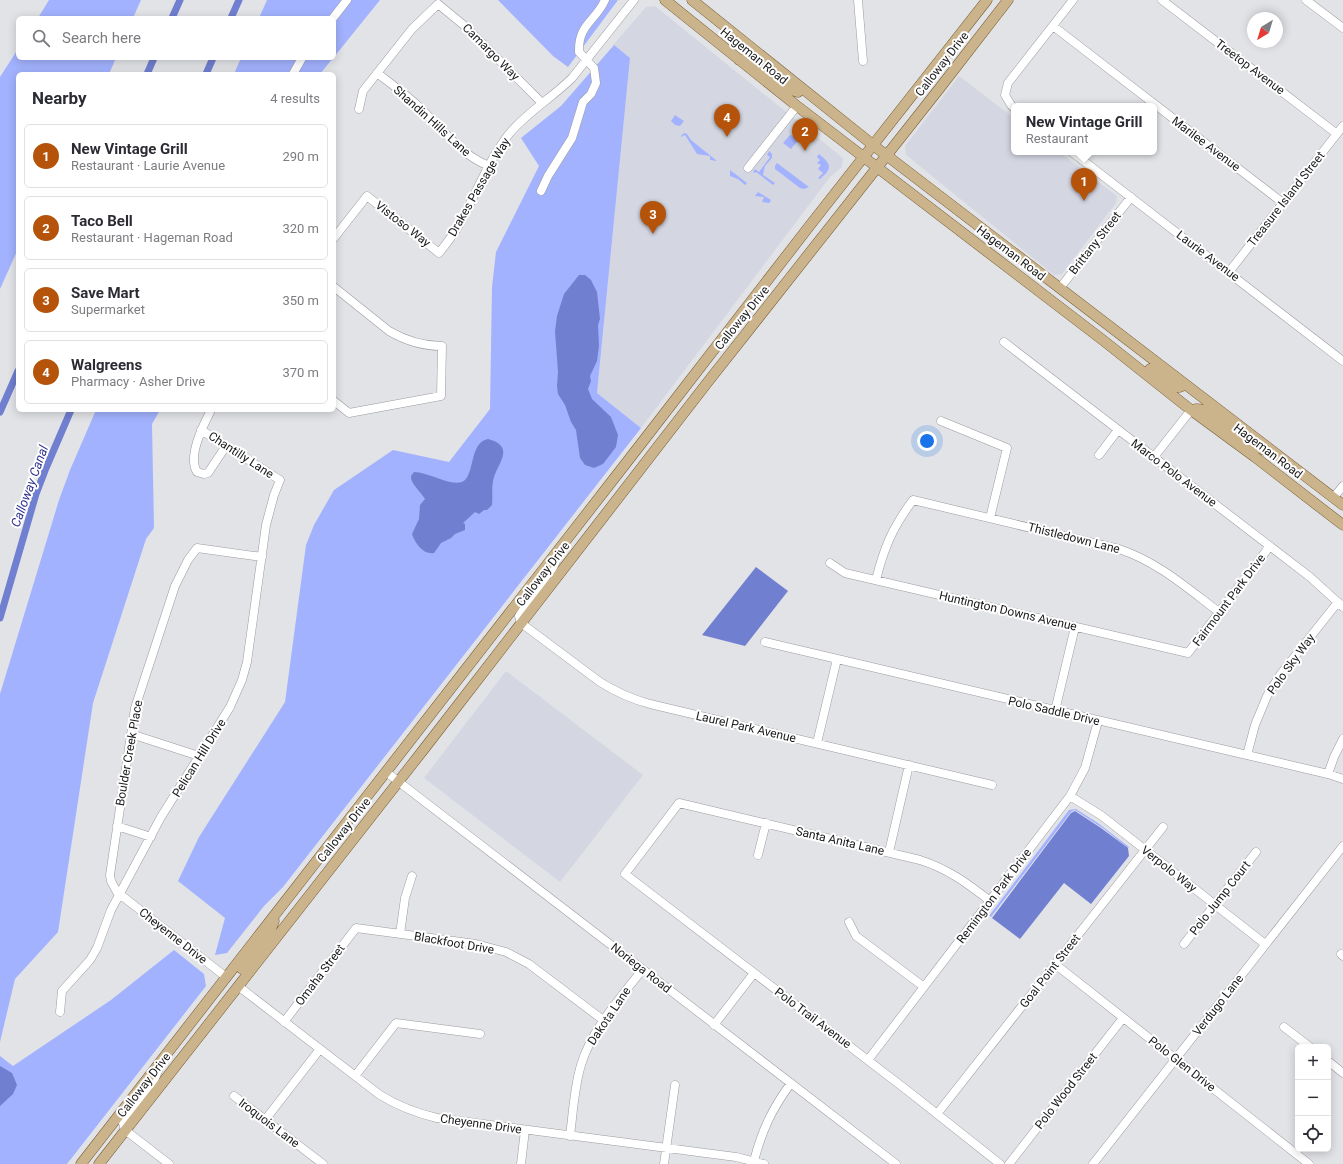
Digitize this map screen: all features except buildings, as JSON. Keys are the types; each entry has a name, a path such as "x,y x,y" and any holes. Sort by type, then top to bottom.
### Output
{"main road":[{"name":"Hageman Road","path":"664,0 863,158 1343,525"},
{"name":"Hageman Road","path":"692,0 873,145 1343,506"},
{"name":"Calloway Drive","path":"81,1164 987,0"},
{"name":"Calloway Drive","path":"99,1164 398,782 702,389 940,89 1005,3"},
{"path":"739,60 750,58 792,90 811,96"},
{"path":"982,248 998,255 1049,291 1055,291 1060,288"},
{"path":"1104,341 1126,351 1174,387 1180,387 1185,384"},
{"path":"1191,410 1197,408 1205,410 1252,445 1276,455"},
{"path":"1256,457 1278,466 1324,501 1330,501 1333,498"},
{"path":"238,986 238,973 269,934 279,910"},
{"path":"189,1048 195,1032 204,1017 225,992 227,986 226,977"}],"street":[{"path":"335,16 347,0"},
{"path":"541,191 548,176 572,138 583,102 591,94 596,83 594,68 579,52 580,38 584,28 603,5 605,0"},
{"name":"Drakes Passage Way","path":"439,253 460,224 489,166 509,134 519,123 561,89 572,78 634,0"},
{"path":"858,0 863,61"},
{"path":"1011,105 1005,94 1008,83 1073,0"},
{"name":"Treetop Avenue","path":"1162,0 1337,134"},
{"path":"1306,0 1343,28"},
{"name":"Camargo Way","path":"377,73 412,29 438,4 466,26 542,104"},
{"name":"Marilee Avenue","path":"1053,26 1153,103"},
{"path":"294,72 301,60"},
{"path":"359,109 363,91 377,73"},
{"name":"Shandin Hills Lane","path":"377,73 417,105 462,150 471,157 489,166"},
{"path":"748,168 797,106"},
{"name":"Marilee Avenue","path":"1157,106 1283,203"},
{"name":"Treasure Island Street","path":"1229,272 1343,126"},
{"name":"Laurie Avenue","path":"1076,155 1343,361"},
{"name":"Vistoso Way","path":"336,235 367,196 439,253"},
{"name":"Brittany Street","path":"1060,288 1131,197"},
{"path":"336,289 389,331 421,344 442,346 441,396 349,413 336,403"},
{"name":"Marco Polo Avenue","path":"1004,342 1310,577 1340,604"},
{"path":"1154,457 1191,410"},
{"path":"210,412 201,430 195,453 195,468 197,472 204,474 208,473 226,446"},
{"path":"941,421 1007,448 990,518"},
{"name":"Chantilly Lane","path":"201,430 280,480"},
{"path":"1099,455 1118,430"},
{"name":"Pelican Hill Drive","path":"60,1012 62,991 90,960 97,948 111,910 119,894 161,817 230,707 242,680 247,662 269,510 280,480"},
{"path":"1333,498 1343,486"},
{"name":"Thistledown Lane","path":"876,580 881,558 890,536 901,516 913,500 1119,548 1159,567 1219,612"},
{"path":"521,622 519,616 551,572 563,545"},
{"name":"Fairmount Park Drive","path":"1188,653 1270,546"},
{"name":"Boulder Creek Place","path":"119,894 113,887 110,875 131,734 136,708 175,586 181,572 197,548 262,557"},
{"name":"Huntington Downs Avenue","path":"830,563 845,573 1188,653"},
{"name":"Polo Sky Way","path":"1247,755 1255,725 1267,696 1280,675 1340,604"},
{"name":"Laurel Park Avenue","path":"521,622 600,682 627,697 650,704 992,785"},
{"path":"1055,711 1075,627"},
{"name":"Polo Saddle Drive","path":"765,642 1328,774 1343,779"},
{"path":"817,744 837,659"},
{"name":"Remington Park Drive","path":"868,1060 1070,796 1085,768 1090,755 1098,721"},
{"path":"131,734 199,756"},
{"path":"1328,774 1343,739"},
{"path":"889,852 909,765"},
{"name":"Noriega Road","path":"386,772 896,1164"},
{"name":"Verpolo Way","path":"1070,796 1102,816 1265,944"},
{"name":"Santa Anita Lane","path":"625,874 679,803 920,860 948,871 990,901"},
{"path":"758,855 766,823"},
{"path":"117,826 151,837"},
{"name":"Goal Point Street","path":"937,1114 1162,827"},
{"name":"Verdugo Lane","path":"1093,1164 1343,846"},
{"name":"Polo Jump Court","path":"1184,944 1256,852"},
{"name":"Polo Trail Avenue","path":"625,874 868,1060 1000,1164"},
{"path":"400,934 405,898 412,876"},
{"name":"Cheyenne Drive","path":"119,894 226,977"},
{"path":"849,922 856,936 924,987"},
{"name":"Blackfoot Drive","path":"356,928 476,944 506,952 529,964 604,1020"},
{"name":"Omaha Street","path":"284,1022 356,928"},
{"name":"Polo Glen Drive","path":"1055,964 1309,1164"},
{"name":"Dakota Lane","path":"570,1136 577,1082 581,1066 594,1036 604,1020 642,970"},
{"path":"714,1025 754,973"},
{"name":"Cheyenne Drive","path":"238,986 380,1095 395,1104 422,1115 666,1148 754,1161 764,1164"},
{"name":"Polo Wood Street","path":"1009,1164 1123,1018"},
{"path":"355,1076 396,1023 480,1034"},
{"path":"1284,1027 1306,1044"},
{"path":"265,1120 320,1049"},
{"path":"164,1058 153,1083 127,1115 123,1123 125,1130 169,1164"},
{"path":"1331,1063 1343,1073"},
{"path":"754,1161 762,1132 768,1118 775,1105 791,1083"},
{"path":"664,1164 675,1085"},
{"name":"Iroquois Lane","path":"234,1096 317,1162"},
{"path":"521,1164 525,1130"}],"shaded area":[{"path":"49,0 141,0 134,16 39,16"},
{"path":"267,0 380,0 336,55 336,16 260,16"},
{"path":"498,0 618,0 568,67 553,56"},
{"path":"655,6 843,158 842,167 830,177 641,428 597,393 630,58 613,45 646,7"},
{"path":"614,45 630,58 597,393 641,428 283,887 264,906 227,953 215,955 225,918 178,881 199,837 285,702 306,545 314,525 334,490 393,450 449,462 490,409 492,287 496,252 539,166 521,138 561,106"},
{"path":"16,52 16,60 115,60 110,72 16,72 16,253 0,289 0,77"},
{"path":"240,60 331,60 322,72 235,72"},
{"path":"959,76 1011,116 1011,155 1063,155 1117,196 1116,203 1062,274 1054,275 906,155 905,146"},
{"path":"675,115 684,121 680,126 675,125 671,121"},
{"path":"684,133 717,161 710,160 710,156 697,154 685,135 681,137"},
{"path":"791,135 799,139 791,149 783,143"},
{"path":"769,151 772,154 772,158 765,166 763,175 775,183 773,185 756,172 753,172 755,169 759,172 770,157 767,155"},
{"path":"819,154 829,166 827,172 820,179 818,178 823,173 818,169 821,165 817,163 820,160 817,157"},
{"path":"777,163 809,187 804,189 800,188 775,169"},
{"path":"730,170 747,183 745,185 738,179 730,176"},
{"path":"758,192 771,200 770,202 762,202 764,197 755,196"},
{"path":"579,275 585,275 591,280 597,292 600,319 598,325 599,346 597,361 590,376 591,381 588,389 592,399 611,417 618,435 616,447 603,464 594,468 585,465 580,458 576,430 571,422 565,405 558,394 557,386 558,372 555,331 557,316 564,294"},
{"path":"95,412 159,412 152,424 154,528 146,539 93,703 58,932 15,979 0,1042 0,694 59,500 70,470"},
{"path":"488,439 496,442 503,450 503,455 493,480 492,505 487,510 484,510 479,514 475,512 463,523 465,524 465,530 455,534 451,538 441,543 434,553 426,552 420,548 412,534 419,519 420,505 425,499 414,485 411,476 414,472 426,474 445,481 457,483 462,482 469,474 478,446"},
{"path":"756,567 788,591 745,646 702,635"},
{"path":"506,671 643,775 560,882 424,778"},
{"path":"1076,809 1098,823 1129,847 1128,848 1104,829 1075,810 1071,812 991,917 989,916 1069,810"},
{"path":"1075,811 1128,848 1129,856 1091,904 1064,883 1020,939 992,918 1071,813"},
{"path":"174,950 204,974 206,986 67,1164 0,1164 0,1056 13,1066 111,1000"},
{"path":"0,1066 12,1073 17,1085 13,1094 0,1106"}],"waterway":[{"path":"173,16 180,0"},
{"name":"Calloway Canal","path":"232,16 239,0"},
{"path":"148,72 153,60"},
{"name":"Calloway Canal","path":"207,72 212,60"},
{"path":"0,412 16,376"},
{"name":"Calloway Canal","path":"0,618 36,494 70,412"}],"place":[{"name":"Walgreens","path":"727,137"},
{"name":"Taco Bell","path":"805,151"},
{"name":"New Vintage Grill","path":"1084,201"},
{"name":"Save Mart","path":"653,234"}]}
